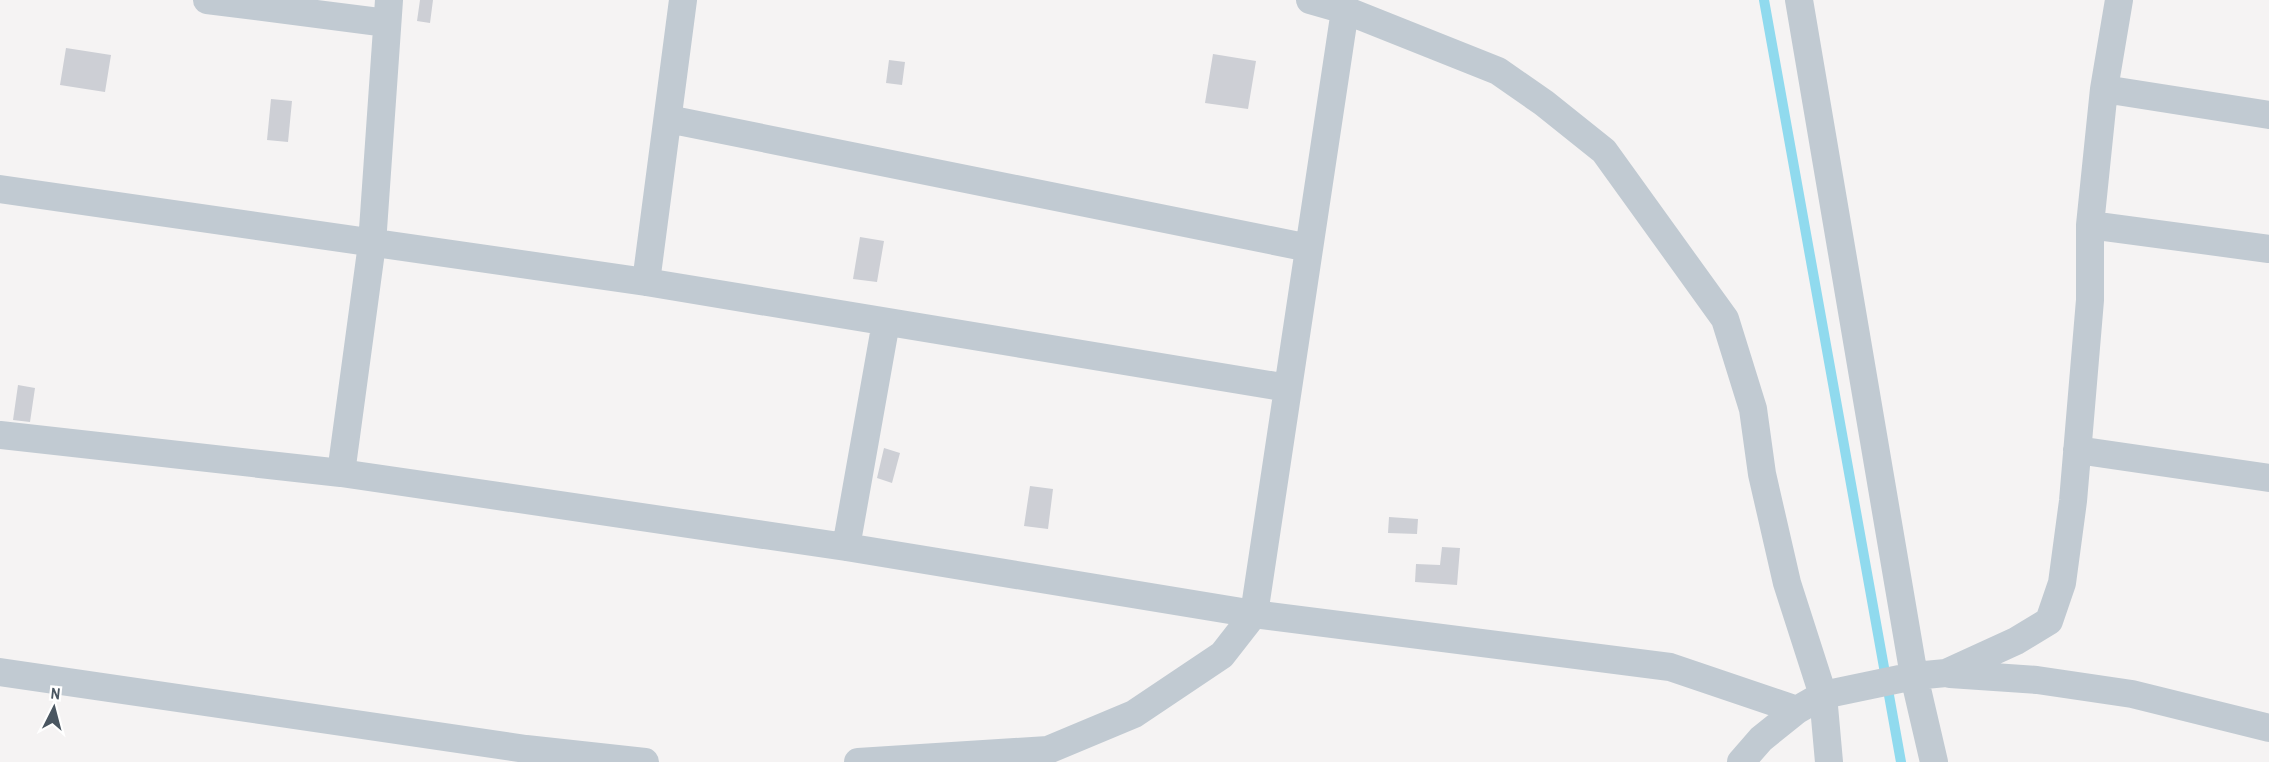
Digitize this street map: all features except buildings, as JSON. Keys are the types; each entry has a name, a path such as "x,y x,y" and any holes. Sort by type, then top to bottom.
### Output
{"street":[{"path":"207,0 388,11 372,244 341,473"},
{"path":"646,282 683,0"},
{"path":"1310,0 1345,10 1498,71 1544,103 1604,151 1725,319 1753,409 1762,474 1787,583 1823,695 1829,762"},
{"path":"1799,0 1914,676 1934,762"},
{"path":"1946,673 2016,641 2049,621 2062,583 2077,450 2090,300 2090,225 2104,89 2119,0"},
{"path":"858,762 1048,750 1134,714 1222,655 1254,614 1345,10"},
{"path":"2104,89 2269,115"},
{"path":"668,119 1309,248"},
{"path":"0,189 646,282 1288,388"},
{"path":"2090,225 2269,249"},
{"path":"846,547 886,322"},
{"path":"0,435 341,473 846,547 1254,614 1670,667 1797,710"},
{"path":"2077,450 2269,478"},
{"path":"0,672 526,749 645,762"},
{"path":"1742,762 1761,739 1797,710 1823,695 1914,676 1946,673 2037,680 2132,694 2269,728"}],"waterway":[{"path":"1764,0 1901,762"}]}
